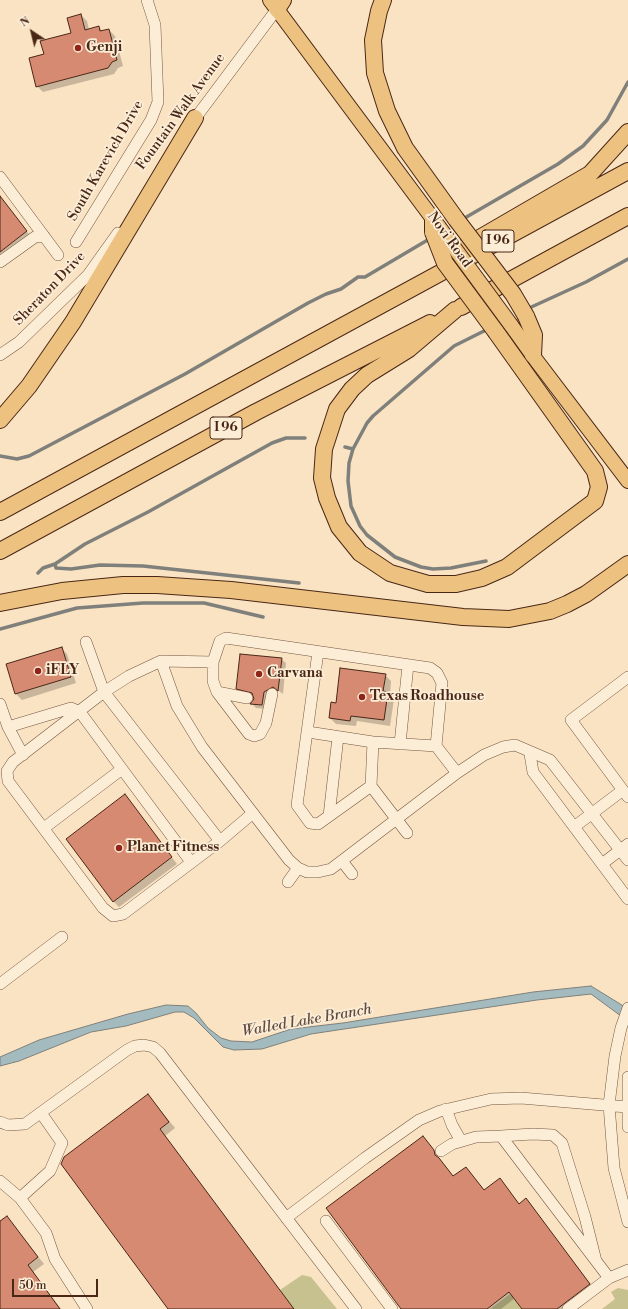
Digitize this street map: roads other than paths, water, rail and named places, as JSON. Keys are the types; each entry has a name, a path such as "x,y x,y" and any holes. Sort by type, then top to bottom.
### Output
{"highway":[{"path":"383,0 379,11 373,40 375,73 387,111 405,148 456,219 513,294 526,316 534,335 533,355"},
{"path":"0,420 29,386 73,322 196,118"},
{"path":"368,311 389,291 590,174 628,132"},
{"name":"I 96","path":"0,512 628,171"},
{"name":"I 96","path":"0,551 256,412 455,310 628,216"},
{"path":"435,226 445,264 496,332 595,471 599,487 595,501 507,567 482,578 456,584 428,584 390,573 360,553 340,527 327,498 322,478 324,449 337,410 352,389 367,375 409,349 455,310"},
{"path":"0,603 34,595 82,588 122,585 164,585 231,590 456,617 509,619 550,610 568,604 586,594 628,564"}],"main road":[{"name":"Novi Road","path":"277,3 435,226 511,324 628,481"}],"street":[{"name":"South Karevich Drive","path":"76,242 147,127 158,102 155,25 147,0"},
{"name":"Fountain Walk Avenue","path":"116,236 173,145 196,118 277,3"},
{"path":"0,177 58,255"},
{"path":"0,262 35,237 44,236"},
{"name":"Sheraton Drive","path":"0,356 19,342 88,275 116,236"},
{"path":"272,694 266,723 260,734 254,736 249,734 217,692 213,681 213,662 220,641 226,638 430,668 437,673 442,683 436,746 457,773"},
{"path":"86,642 104,692 220,841"},
{"path":"318,652 297,805 310,823 318,824 371,786"},
{"path":"161,661 177,706 202,747 289,860 298,868 307,872 318,872 331,869 457,773 484,755 503,747 515,746 526,749 530,754 533,772 628,899"},
{"path":"213,662 161,661 129,676 104,692 80,712 3,769 8,782 103,908 113,916 123,914 220,841 253,813"},
{"path":"400,744 408,664"},
{"path":"574,827 626,793 571,720 628,677"},
{"path":"217,692 247,698"},
{"path":"0,704 8,727 23,755"},
{"path":"8,727 71,708 80,712 191,862"},
{"path":"308,732 374,742 436,746"},
{"path":"329,816 338,737"},
{"path":"374,742 371,786 407,833"},
{"path":"530,754 550,760 592,814 624,847 628,860"},
{"path":"44,828 122,769"},
{"path":"602,864 624,847"},
{"path":"342,861 352,874"},
{"path":"288,882 298,868"},
{"path":"0,984 62,937"},
{"path":"628,1008 621,1028 615,1056 609,1105 614,1168 628,1222"},
{"path":"0,1122 16,1126 25,1124 127,1050 144,1045 153,1047 160,1052 356,1309"},
{"path":"628,1077 628,1127"},
{"path":"286,1218 365,1158 419,1120 446,1109 491,1099 521,1098 627,1107"},
{"path":"446,1109 452,1125 461,1141"},
{"path":"20,1198 50,1171 62,1143 41,1113"},
{"path":"441,1151 461,1141 476,1137 532,1134 553,1135 562,1143 585,1217 596,1261"},
{"path":"501,1136 609,1278"},
{"path":"0,1181 20,1198 46,1233 55,1259 87,1309"},
{"path":"326,1221 392,1309"},
{"path":"568,1309 609,1278 628,1270"}],"water":[{"path":"591,986 625,1007 625,1019 591,994 537,1000 311,1034 262,1049 234,1050 223,1047 194,1018 184,1012 175,1012 126,1026 91,1032 19,1061 0,1066 0,1057 39,1040 128,1014 166,1005 188,1006 196,1013 208,1028 221,1038 231,1041 252,1042 291,1029 343,1023 533,992"}],"waterway":[{"path":"463,219 558,164 583,146 607,120 628,82"},
{"path":"0,456 17,459 29,456 185,374 308,303 326,294 341,289 358,277 365,277 431,238"},
{"path":"527,309 586,282 628,259"},
{"path":"486,561 451,568 433,569 421,567 395,557 367,535 360,526 351,506 348,481 349,463 353,449 367,423 373,416 454,346 488,329"},
{"path":"38,573 43,568 55,564 85,544 148,512 272,443 286,438 305,438"},
{"path":"345,447 353,449"},
{"path":"55,564 56,568 71,569 100,565 143,566 299,583"},
{"path":"0,629 77,608 143,603 204,603 263,617"}],"place":[{"name":"Genji","path":"78,48"},
{"name":"iFLY","path":"38,671"},
{"name":"Carvana","path":"259,674"},
{"name":"Texas Roadhouse","path":"362,697"},
{"name":"Planet Fitness","path":"119,848"}],"water label":[{"name":"Walled Lake Branch","path":"307,1021"}]}
